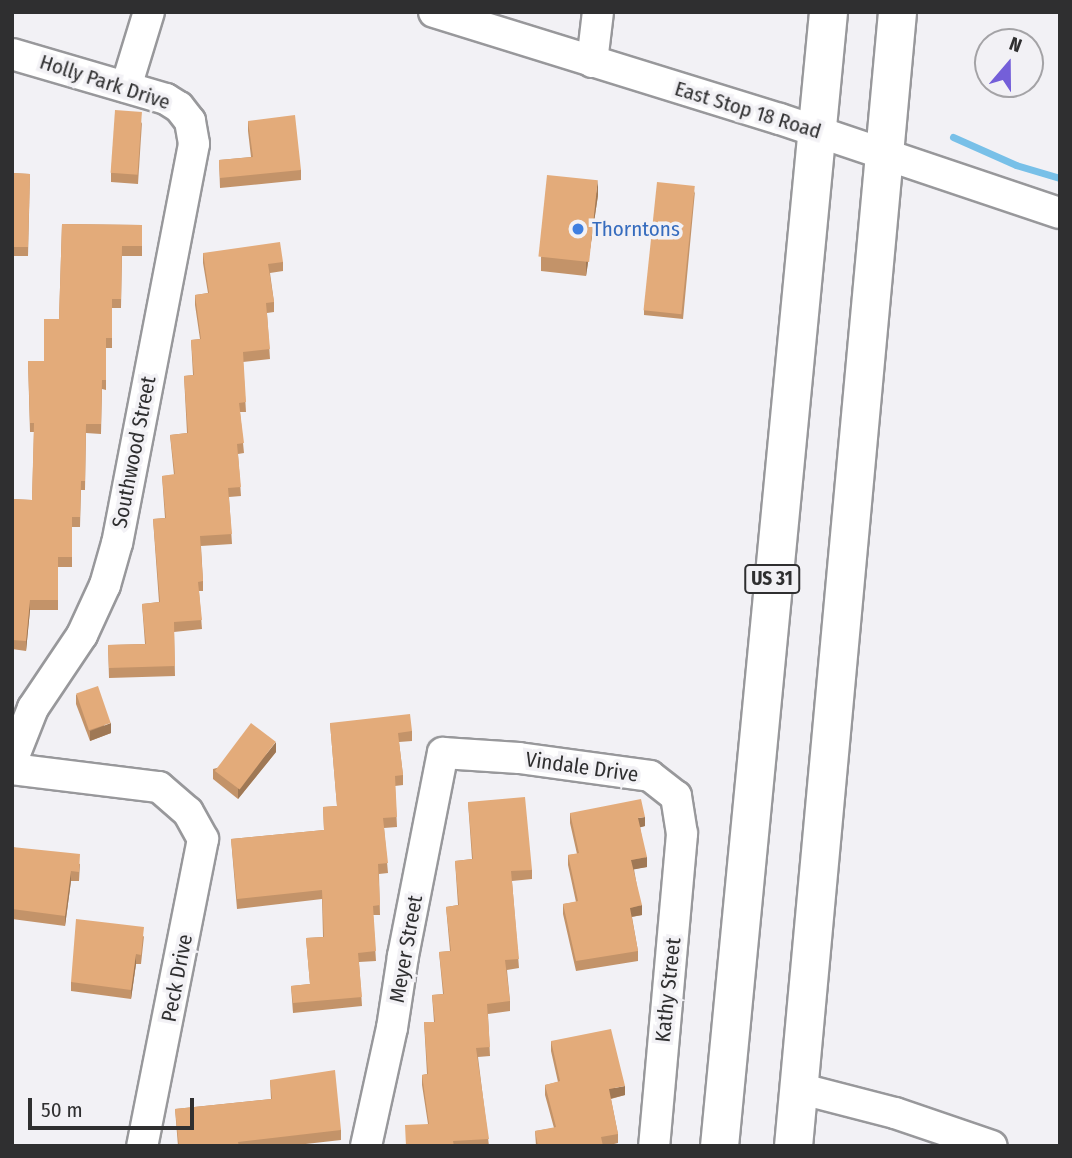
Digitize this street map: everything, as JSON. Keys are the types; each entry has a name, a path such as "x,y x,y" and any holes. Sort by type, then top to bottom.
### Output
{"main road":[{"name":"US 31","path":"719,1146 828,12"},
{"path":"793,1146 897,12"}],"street":[{"path":"126,87 149,12"},
{"name":"East Stop 18 Road","path":"434,12 816,131 1060,213"},
{"path":"592,62 598,12"},
{"name":"Holly Park Drive","path":"12,54 166,99 179,107 190,121"},
{"name":"Southwood Street","path":"12,761 33,708 82,635 105,585 117,543 194,144 190,121"},
{"name":"Vindale Drive","path":"443,752 519,758 650,776 676,796 682,834"},
{"name":"Meyer Street","path":"366,1146 392,1028 443,752"},
{"name":"Peck Drive","path":"12,769 159,787 188,812 203,839 142,1146"},
{"name":"Kathy Street","path":"654,1146 682,834"},
{"path":"798,1088 895,1113 992,1146"}],"building":[{"path":"115,110 142,112 138,175 111,173"},
{"path":"295,115 301,170 220,178 219,160 253,157 248,121"},
{"path":"12,173 30,174 28,247 13,247 12,268"},
{"path":"547,175 598,180 589,262 538,257"},
{"path":"657,182 695,186 681,314 644,310"},
{"path":"62,224 142,225 142,246 122,246 121,299 112,299 112,338 106,338 106,380 102,380 101,424 86,424 85,481 81,481 80,517 72,517 72,557 58,557 58,600 30,600 26,641 12,640 12,499 32,500 34,423 30,423 28,361 44,361 44,319 59,319"},
{"path":"280,242 283,262 268,264 274,302 266,303 270,349 243,352 246,402 239,403 244,443 237,444 241,487 228,488 232,534 200,536 203,581 198,582 202,620 174,622 175,666 109,668 108,645 146,644 142,604 160,602 153,519 166,518 162,476 175,474 170,435 188,433 184,376 194,375 191,340 201,339 195,295 209,293 203,253"},
{"path":"98,686 111,723 89,730 76,693"},
{"path":"410,714 412,731 398,733 403,775 395,776 397,817 383,818 388,863 378,864 380,905 373,906 376,951 358,953 362,997 293,1003 291,986 310,984 306,938 324,937 322,890 237,899 231,839 324,830 323,807 337,806 330,723"},
{"path":"251,723 276,742 240,790 215,771"},
{"path":"525,797 532,870 511,871 519,959 505,960 510,1001 487,1004 490,1047 476,1048 489,1139 453,1141 454,1146 406,1146 405,1125 429,1124 422,1075 428,1074 424,1022 435,1022 432,995 444,994 439,952 451,951 446,907 459,905 455,861 473,859 468,802"},
{"path":"641,799 645,817 638,818 647,857 631,860 642,905 630,908 638,951 576,961 563,904 578,901 568,855 579,853 570,813"},
{"path":"12,847 80,854 79,872 71,871 65,916 12,909"},
{"path":"76,919 144,927 141,955 136,954 131,990 71,982"},
{"path":"611,1029 625,1086 609,1089 618,1134 601,1137 603,1146 538,1146 535,1131 556,1127 545,1085 560,1081 551,1041"},
{"path":"335,1070 341,1130 238,1142 239,1146 179,1146 175,1109 272,1099 270,1080"}],"waterway":[{"path":"953,137 1016,165 1060,178"}],"place":[{"name":"Thorntons","path":"578,229"}]}
